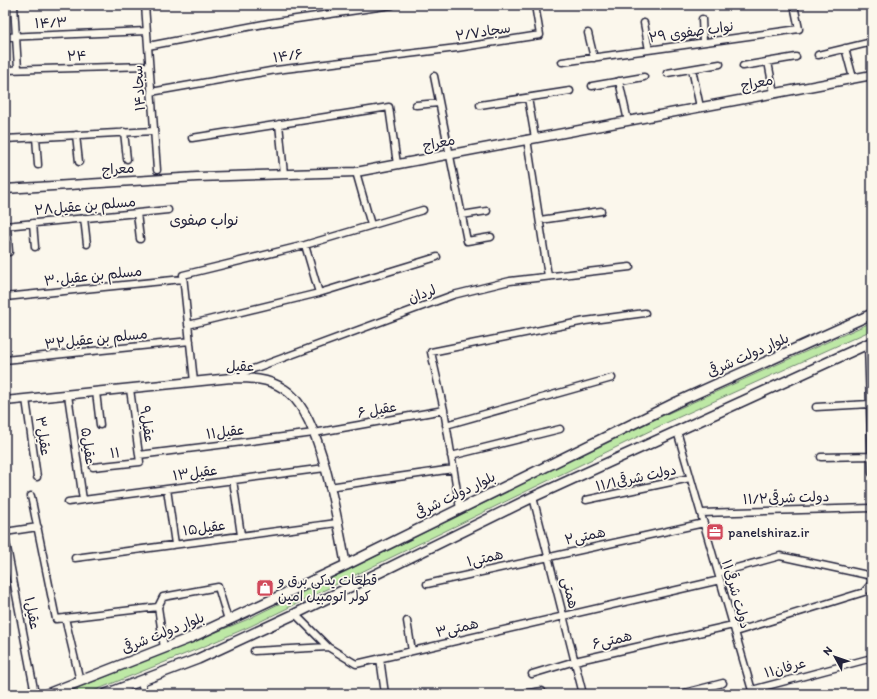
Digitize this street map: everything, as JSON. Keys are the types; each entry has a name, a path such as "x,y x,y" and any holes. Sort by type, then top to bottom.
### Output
{"main road":[{"name":"بلوار دولت شرقی","path":"47,694 164,648 228,620 346,565 677,402 872,314"},
{"path":"106,694 198,659 295,614 533,497 870,342"}],"street":[{"path":"14,5 18,69"},
{"name":"۱۴سجاد","path":"145,5 157,170"},
{"path":"148,46 269,23 392,5"},
{"name":"سجاد۲/۷","path":"429,51 540,35 534,5"},
{"name":"نواب صفوی ۲۹","path":"562,62 799,29 794,5"},
{"path":"702,19 703,42"},
{"path":"644,23 649,50"},
{"name":"۱۴/۳","path":"5,37 147,31"},
{"path":"588,33 594,58"},
{"path":"818,55 872,42"},
{"path":"845,48 853,78"},
{"name":"۱۴/۶","path":"151,92 276,70 429,51"},
{"path":"743,66 796,57"},
{"path":"768,62 774,93"},
{"path":"667,73 720,64"},
{"name":"۲۴","path":"5,70 149,66"},
{"path":"692,69 700,107"},
{"name":"معراج","path":"5,189 197,177 356,172 872,75"},
{"path":"434,76 467,241 491,237"},
{"path":"592,86 644,77"},
{"path":"618,81 628,121"},
{"path":"480,105 570,91"},
{"path":"528,98 540,220 548,276"},
{"path":"416,105 439,104"},
{"path":"192,138 389,107 397,164"},
{"path":"279,124 284,174"},
{"path":"5,139 154,131"},
{"path":"124,132 127,159"},
{"path":"76,135 79,162"},
{"path":"36,137 38,165"},
{"path":"356,172 371,225"},
{"name":"مسلم بن عقیل۲۸","path":"6,226 168,210"},
{"path":"194,382 183,274 305,245 424,210"},
{"path":"462,216 487,211"},
{"path":"540,220 601,211"},
{"path":"137,213 140,239"},
{"path":"84,218 87,244"},
{"path":"33,223 35,247"},
{"path":"6,226 9,252"},
{"path":"305,245 319,294"},
{"path":"188,325 319,294 437,257"},
{"name":"لردان","path":"231,378 453,295 510,281 630,267"},
{"name":"مسلم بن عقیل۳۰","path":"5,297 184,279"},
{"path":"460,509 444,410 431,352 585,320 645,312"},
{"name":"مسلم بن عقیل۳۲","path":"5,360 190,341"},
{"path":"870,342 872,473"},
{"name":"عقیل","path":"5,401 231,378 260,379 285,389 294,397 303,409 314,433 325,468 346,565"},
{"path":"446,425 612,378"},
{"name":"عقیل۹","path":"130,389 140,462"},
{"path":"96,392 100,426"},
{"name":"عقیل۵","path":"68,395 83,500"},
{"name":"عقیل۳","path":"26,399 37,477"},
{"path":"816,407 870,404"},
{"name":"عقیل ۶","path":"314,433 444,410"},
{"path":"451,456 560,429"},
{"name":"۱۱دولت شرقی","path":"677,431 752,692"},
{"name":"عقیل۱۱","path":"139,455 314,433"},
{"path":"821,457 872,456"},
{"name":"۱۱","path":"94,468 140,462"},
{"name":"عقیل۱۳","path":"68,502 325,468"},
{"path":"329,488 453,469"},
{"name":"۱۱/۱دولت شرقی","path":"586,500 690,478"},
{"path":"233,480 242,536"},
{"path":"167,489 175,544"},
{"path":"31,496 56,619 158,607"},
{"name":"همتی","path":"533,497 583,694"},
{"name":"۱۱/۲دولت شرقی","path":"701,513 872,508"},
{"name":"عقیل۱۵","path":"75,558 337,523"},
{"name":"۲همتی","path":"548,556 704,523"},
{"path":"5,532 38,527"},
{"name":"عقیل۱","path":"5,537 35,694"},
{"name":"۱همتی","path":"427,584 548,556"},
{"path":"718,573 780,556 872,576"},
{"name":"۳همتی","path":"328,647 356,664 720,580"},
{"name":"۶همتی","path":"532,674 575,661 654,643 734,629 864,592 872,583"},
{"path":"164,648 158,607 163,597 218,587 228,620"},
{"path":"295,614 328,647"},
{"path":"65,618 80,681"},
{"path":"406,621 412,651"},
{"path":"254,651 328,647"},
{"path":"380,658 385,694"},
{"name":"۱۱عرفان","path":"752,692 872,658"},
{"path":"141,681 144,694"},
{"path":"680,694 722,683"},
{"path":"522,694 542,691"}],"green space":[{"path":"872,322 872,330 668,422 251,626 86,694 63,694 246,620 662,416"}],"place":[{"name":"panelshiraz.ir","path":"715,532"},
{"name":"قطعات یدکی برق و کولر اتومبیل امین","path":"265,588"}],"district":[{"name":"نواب صفوی","path":"204,220"}]}
